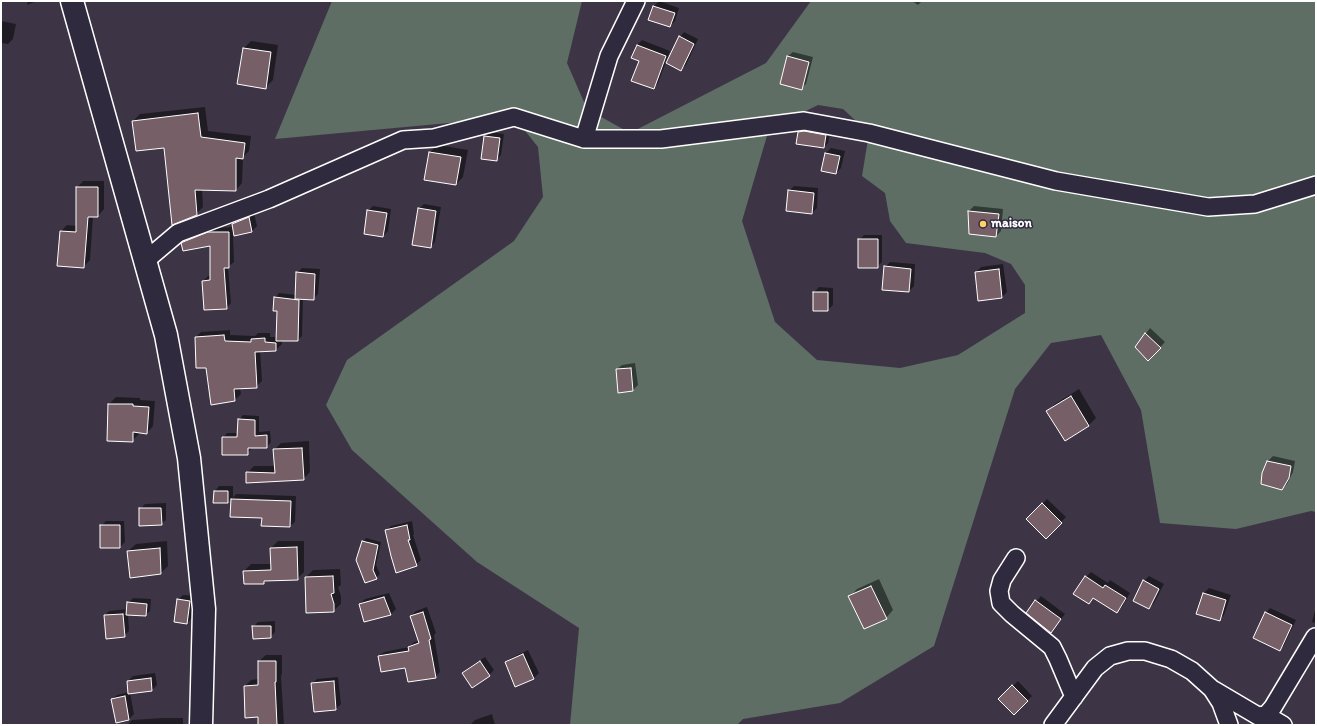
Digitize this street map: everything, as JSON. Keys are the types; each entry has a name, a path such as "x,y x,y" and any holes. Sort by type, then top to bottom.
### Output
{"street":[{"path":"72,1 166,335 189,458 204,609 201,725"},
{"path":"584,139 609,56 636,1"},
{"path":"145,261 178,233 270,199 403,140 434,138 514,117 584,139 661,139 804,121 869,133 1056,180 1208,207 1255,204 1316,185"},
{"path":"1016,558 1002,580 999,591 1001,603 1052,647 1074,697"},
{"path":"1266,715 1273,707 1315,637"},
{"path":"1053,725 1095,668 1110,656 1128,651 1146,651 1171,659 1192,671 1212,689 1258,716 1266,715 1283,725"},
{"path":"1212,689 1222,703 1229,725"}],"green space":[{"path":"332,1 582,1 567,63 587,109 630,133 766,63 811,1 1316,1 1316,512 1311,511 1236,529 1160,523 1141,410 1101,335 1051,343 1015,389 934,646 840,703 743,719 737,725 570,725 579,628 477,562 352,450 326,405 347,360 514,241 543,197 538,147 514,117 275,139","holes":["818,105 843,109 869,133 862,176 885,193 890,221 906,243 985,253 1011,264 1025,285 1025,313 958,355 900,368 817,360 775,322 742,221 769,129"]}],"building":[{"path":"653,6 675,13 670,27 648,20"},
{"path":"679,36 694,44 681,71 666,63"},
{"path":"637,45 666,56 654,89 631,81 639,61 631,58"},
{"path":"243,48 271,52 266,89 237,84"},
{"path":"787,56 809,62 802,90 780,84"},
{"path":"198,113 201,137 245,143 243,159 236,158 236,191 195,190 197,215 172,225 164,148 136,151 132,121"},
{"path":"804,131 826,135 824,148 796,144 798,132"},
{"path":"484,136 500,138 497,161 481,159"},
{"path":"429,152 461,157 456,185 424,180"},
{"path":"825,153 840,156 836,174 821,171"},
{"path":"76,187 98,187 98,217 88,217 84,268 57,266 60,231 76,232"},
{"path":"788,190 814,193 812,214 786,211"},
{"path":"418,208 436,211 431,248 412,245"},
{"path":"367,210 387,213 383,237 364,234"},
{"name":"maison","path":"968,211 999,214 996,237 969,234"},
{"path":"249,217 252,232 234,236 232,224"},
{"path":"208,232 229,232 229,268 224,268 227,309 204,310 202,281 210,280 210,246 183,251 181,243"},
{"path":"858,239 878,239 878,268 858,268"},
{"path":"884,266 911,269 909,292 882,290"},
{"path":"999,269 1002,298 978,301 975,272"},
{"path":"296,272 315,274 314,300 295,299"},
{"path":"813,292 828,292 828,311 813,311"},
{"path":"274,297 299,300 298,341 276,341 277,311 273,311"},
{"path":"1145,333 1161,348 1148,361 1135,347"},
{"path":"224,335 225,341 251,342 251,339 265,338 265,342 276,343 276,351 255,352 257,388 234,389 235,401 211,405 206,368 196,368 195,337"},
{"path":"631,368 633,391 618,393 616,369"},
{"path":"1071,396 1089,426 1065,441 1046,411"},
{"path":"108,404 133,404 133,406 149,407 147,434 133,432 133,442 107,441"},
{"path":"238,419 255,420 255,436 267,435 267,448 248,448 248,455 222,455 222,437 237,437"},
{"path":"302,448 304,480 246,483 246,472 275,473 273,449"},
{"path":"1267,461 1291,466 1289,478 1282,490 1261,484 1262,473"},
{"path":"214,491 228,491 228,503 213,503"},
{"path":"231,499 291,501 290,527 261,526 262,518 230,517"},
{"path":"1042,503 1062,523 1046,539 1026,519"},
{"path":"139,508 161,508 162,525 139,526"},
{"path":"100,525 120,525 120,548 100,548"},
{"path":"407,525 410,540 408,540 417,566 396,573 385,530"},
{"path":"362,541 378,545 373,570 377,579 365,583 356,560"},
{"path":"297,547 298,580 264,581 264,584 244,584 243,571 271,570 270,548"},
{"path":"160,548 161,574 130,578 127,551"},
{"path":"333,576 334,593 331,594 334,604 334,612 306,613 305,577"},
{"path":"1085,576 1103,588 1105,585 1126,598 1117,613 1093,598 1089,604 1073,594"},
{"path":"1143,580 1159,589 1149,609 1133,601"},
{"path":"871,586 887,619 864,629 848,596"},
{"path":"1203,593 1226,600 1220,621 1196,614"},
{"path":"384,597 391,615 364,622 359,604"},
{"path":"177,599 190,601 187,624 174,622"},
{"path":"1035,600 1061,619 1051,633 1026,613"},
{"path":"127,602 147,604 146,616 126,615"},
{"path":"423,612 431,639 429,640 436,678 408,682 405,668 381,672 378,656 409,651 408,647 419,643 410,616"},
{"path":"1265,612 1292,625 1280,651 1253,638"},
{"path":"123,614 125,637 106,639 104,615"},
{"path":"252,626 271,626 271,638 253,639"},
{"path":"523,654 534,679 515,687 505,662"},
{"path":"258,661 276,661 275,682 277,725 258,725 258,717 245,718 244,686 258,685"},
{"path":"480,661 490,676 472,688 462,673"},
{"path":"151,678 152,691 128,694 127,681"},
{"path":"334,681 336,710 314,712 311,683"},
{"path":"1012,685 1028,701 1014,715 998,699"},
{"path":"125,696 129,720 116,723 111,699"}],"place":[{"name":"maison","path":"983,224"}]}
